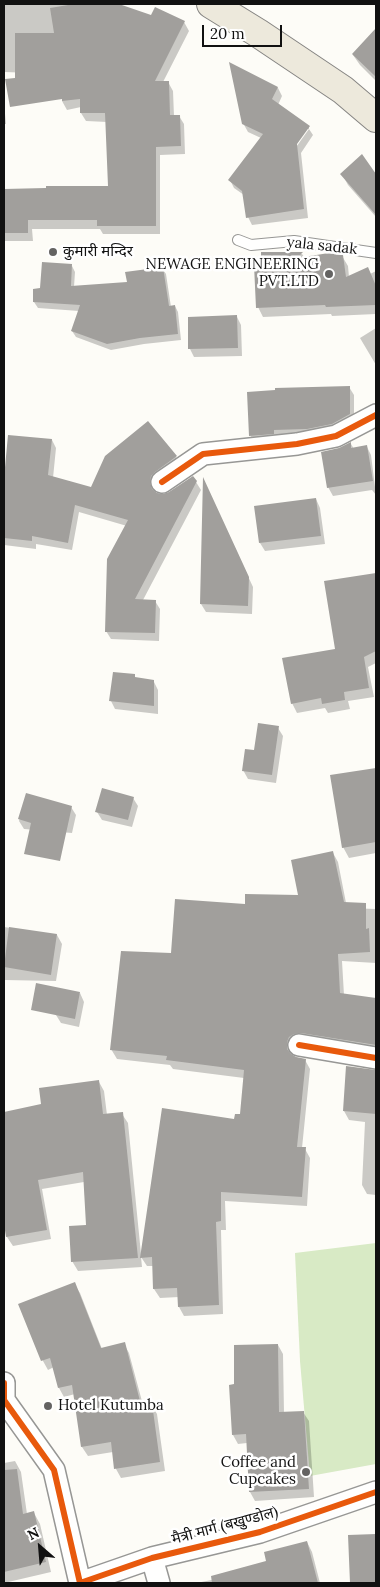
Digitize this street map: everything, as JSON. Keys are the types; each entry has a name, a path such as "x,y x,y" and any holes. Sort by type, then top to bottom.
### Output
{"main road":[{"path":"211,4 343,90 376,118"}],"street":[{"path":"162,482 203,454 297,444 336,436 376,416"},
{"path":"299,1045 376,1058"},
{"path":"4,1383 4,1400 54,1470 80,1583"},
{"name":"मैत्री मार्ग (बखुण्डोल)","path":"80,1583 152,1558 260,1532 376,1492"},
{"path":"152,1558 159,1583"}],"lane":[{"name":"yala sadak","path":"238,240 251,244 294,241 376,252"}],"green space":[{"path":"376,1243 376,1464 310,1476 300,1361 295,1253"}],"building":[{"path":"74,4 119,4 151,15 155,7 185,21 155,81 169,81 170,115 180,115 181,146 156,147 156,226 97,226 97,220 28,220 28,233 4,233 4,189 46,188 46,186 108,186 105,113 80,113 80,99 62,101 62,99 10,107 5,79 15,78 15,33 54,33 50,8"},
{"path":"376,28 376,77 352,54"},
{"path":"229,62 278,87 272,99 310,126 297,144 304,209 246,218 242,191 228,180 263,134 242,124"},
{"path":"362,154 376,174 376,215 340,174"},
{"path":"261,252 303,252 297,258 329,253 343,255 346,277 368,267 376,286 376,305 256,308 254,265 261,265"},
{"path":"42,262 72,264 71,286 127,282 125,272 163,267 169,306 175,305 178,334 107,344 71,331 80,305 33,302 33,289 40,288"},
{"path":"237,315 238,348 188,349 188,317"},
{"path":"350,386 350,414 332,424 307,429 274,430 274,434 249,436 247,392 275,390 275,388"},
{"path":"148,421 177,456 151,476 152,489 157,493 163,494 193,476 197,481 135,599 156,600 155,633 105,632 107,559 128,520 75,505 68,543 32,536 32,541 4,538 4,478 8,435 52,439 48,475 91,487 105,456"},
{"path":"351,442 351,448 367,445 373,481 327,488 321,452 339,448"},
{"path":"203,477 249,577 248,606 200,604"},
{"path":"316,498 321,536 259,543 254,506"},
{"path":"376,573 376,651 364,657 369,688 344,692 345,700 322,704 321,698 291,704 282,658 335,649 324,581"},
{"path":"113,672 135,674 135,677 154,680 154,706 109,701"},
{"path":"258,723 279,726 272,775 242,771 245,749 254,750"},
{"path":"376,768 376,842 342,848 330,775"},
{"path":"102,788 134,797 128,820 95,812"},
{"path":"26,793 72,806 60,861 24,854 31,823 18,819"},
{"path":"333,851 344,902 366,903 366,929 369,928 370,952 338,954 340,993 376,998 376,1045 301,1033 289,1037 287,1049 296,1057 306,1059 297,1147 306,1147 302,1197 221,1192 221,1221 216,1222 219,1305 178,1307 177,1288 153,1289 152,1257 140,1258 162,1108 234,1119 235,1114 240,1114 244,1070 166,1060 167,1056 110,1050 121,951 171,953 175,899 245,904 245,894 298,895 291,860"},
{"path":"9,927 57,934 51,975 4,967"},
{"path":"36,983 80,992 75,1019 31,1010"},
{"path":"346,1066 376,1070 376,1114 343,1111"},
{"path":"99,1080 103,1114 123,1112 138,1258 71,1262 69,1226 86,1225 83,1172 38,1180 47,1230 6,1237 4,1224 4,1112 41,1104 39,1088"},
{"path":"75,1282 101,1348 125,1342 141,1405 152,1403 160,1462 114,1469 111,1442 81,1447 72,1385 58,1388 50,1358 41,1361 18,1304"},
{"path":"278,1344 279,1412 304,1411 309,1489 249,1492 246,1434 232,1435 229,1385 234,1384 234,1345"},
{"path":"17,1469 23,1514 34,1511 46,1562 4,1572 4,1470"},
{"path":"376,1534 376,1583 350,1583 348,1535"},
{"path":"307,1541 318,1583 212,1583 211,1576 266,1561 264,1552"}],"cycle path":[{"path":"162,482 203,454 297,444 336,436 376,415"},
{"path":"299,1045 376,1058"},
{"path":"4,1383 4,1400 54,1470 80,1583"},
{"path":"80,1583 152,1558 260,1532 376,1492"}],"place":[{"name":"कुमारी मन्दिर","path":"53,252"},
{"name":"NEWAGE ENGINEERING PVT.LTD","path":"329,274"},
{"name":"Hotel Kutumba","path":"48,1406"},
{"name":"Coffee and Cupcakes","path":"306,1472"}]}
